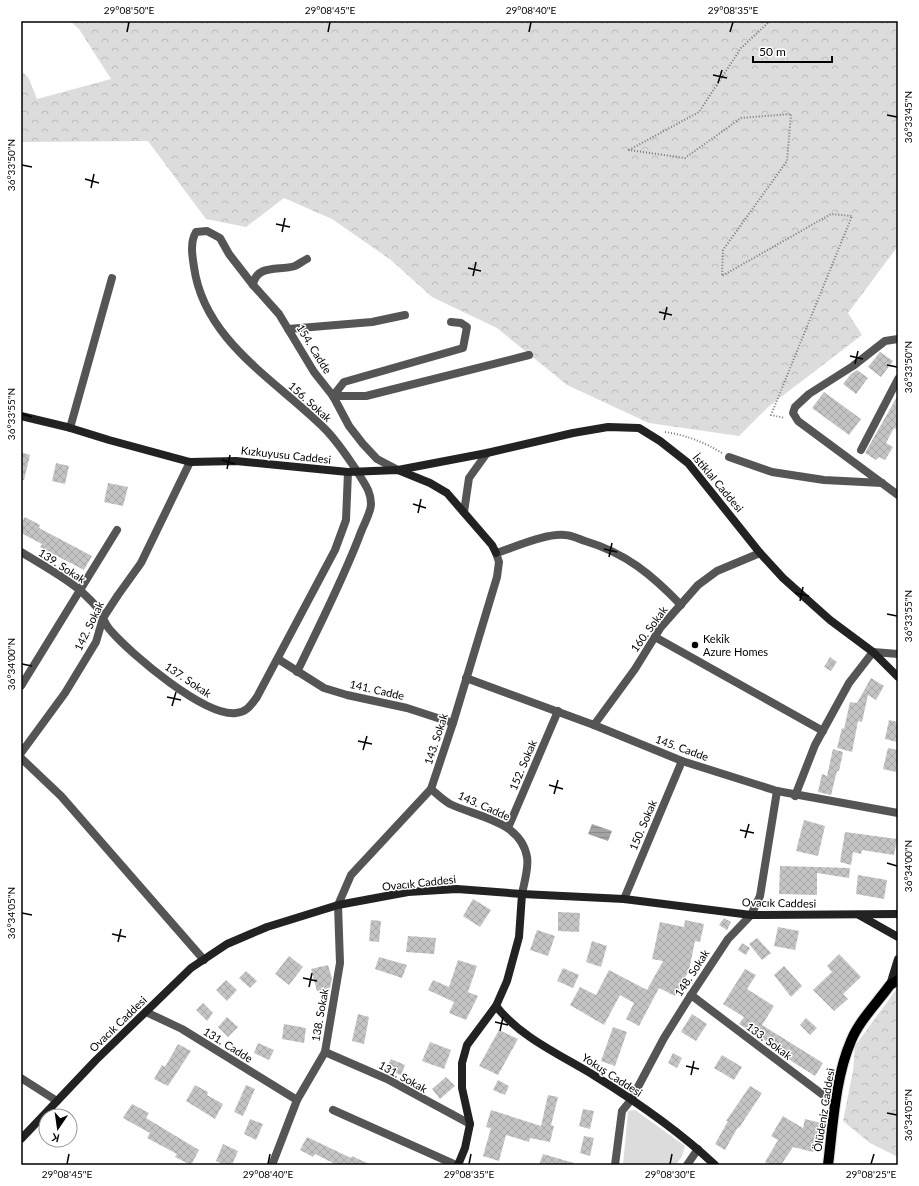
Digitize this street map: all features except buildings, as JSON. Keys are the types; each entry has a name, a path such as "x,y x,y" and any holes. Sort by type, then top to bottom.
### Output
{"main road":[{"name":"Ölüdeniz Caddesi","path":"828,1165 835,1104 844,1061 851,1040 862,1022 894,983"}],"street":[{"name":"156. Sokak","path":"253,285 229,254 220,238 207,231 196,232 192,243 195,274 203,301 220,330 248,361 323,426 347,453 368,488 371,505 348,566 297,672"},
{"path":"253,285 254,277 259,272 295,266 307,259"},
{"path":"70,428 112,278"},
{"name":"154. Cadde","path":"253,285 279,314 314,372 333,396 349,426 363,444 377,459 398,470"},
{"path":"288,329 372,322 405,315"},
{"path":"333,396 344,382 463,348 467,327 462,323 451,322"},
{"path":"898,339 885,341 852,366 809,394 795,407 793,413 798,421 846,455 898,495"},
{"path":"333,396 366,396 529,355"},
{"path":"860,450 898,379"},
{"name":"Kızkuyusu Caddesi","path":"21,416 70,428 190,462 236,460 348,472 398,470 430,483 441,490 464,512 496,553"},
{"name":"İstiklal Caddesi","path":"398,470 487,453 594,429 608,427 639,428 660,441 688,463 760,553 804,598 830,620 873,652 898,677"},
{"path":"464,512 469,478 487,453"},
{"path":"728,457 772,472 824,480 882,483"},
{"name":"142. Sokak","path":"21,753 65,693 96,642 103,618 141,563 190,462"},
{"path":"278,659 335,550 346,520 348,472"},
{"path":"21,686 81,591 117,530"},
{"path":"496,553 548,537 564,534 600,545 624,557 655,578 681,605"},
{"name":"139. Sokak","path":"21,552 81,591 98,609 103,618"},
{"name":"143. Sokak","path":"338,905 351,875 431,789 454,723 466,678 497,577 499,562 496,553"},
{"name":"160. Sokak","path":"594,725 655,637 698,585 717,571 760,553"},
{"name":"137. Sokak","path":"103,618 109,630 129,650 202,704 219,712 236,713 247,710 257,697 278,659"},
{"path":"655,637 823,731"},
{"path":"795,796 815,745 849,683 873,652 898,654"},
{"name":"141. Cadde","path":"278,659 324,688 347,695 407,708 454,723"},
{"name":"145. Cadde","path":"466,678 558,711 682,761 777,791 795,796 898,813"},
{"name":"152. Sokak","path":"508,828 558,711"},
{"path":"21,758 61,796 204,960"},
{"name":"150. Sokak","path":"624,898 682,761"},
{"name":"143. Cadde","path":"431,789 451,804 490,819 508,828 523,844 528,858 522,894"},
{"name":"148. Sokak","path":"615,1165 622,1111 631,1100 664,1038 691,995 728,939 751,915 760,896 777,791"},
{"name":"Ovacık Caddesi","path":"21,1139 57,1101 191,968 227,944 267,927 338,905 408,892 457,889 522,894 624,898 751,915 859,915 898,937"},
{"path":"334,1110 457,1165 465,1148 470,1124 462,1088 462,1062 467,1045 496,1006 507,981 519,937 522,894"},
{"name":"138. Sokak","path":"272,1165 297,1100 325,1052 340,963 338,905"},
{"path":"859,915 898,914"},
{"path":"894,983 898,959"},
{"name":"133. Sokak","path":"691,995 835,1104"},
{"name":"Yokuş Caddesi","path":"496,1006 507,1020 540,1043 631,1100 698,1149 715,1165"},
{"name":"131. Cadde","path":"146,1012 182,1029 297,1100"},
{"name":"131. Sokak","path":"325,1052 387,1079 470,1124"},
{"path":"21,1078 57,1101"},
{"path":"687,1165 698,1149"}],"path":[{"path":"770,21 741,48 699,112 629,150 685,158 741,118 791,114 787,161 723,250 722,276 831,214 852,216 771,415 798,421"},
{"path":"662,432 685,436 706,444 728,457"}],"green space":[{"path":"70,21 898,21 898,246 848,313 862,335 768,407 739,436 649,423 567,385 497,328 432,297 391,260 332,219 284,198 246,227 206,219 148,141 21,142 21,70 29,79 37,99 111,79 79,29"},
{"path":"898,987 898,1157 870,1143 843,1121 853,1071 855,1046"},
{"path":"635,1110 685,1146 682,1156 676,1165 623,1165 628,1111"}],"shaded area":[{"path":"592,824 612,831 608,841 588,834"}],"place":[{"name":"Kekik Azure Homes","path":"695,645"}]}
